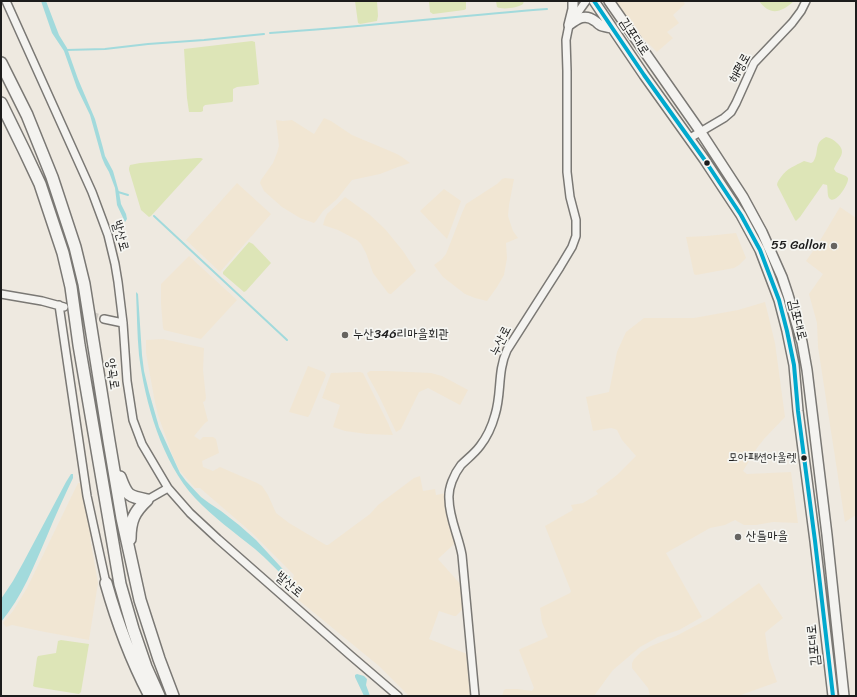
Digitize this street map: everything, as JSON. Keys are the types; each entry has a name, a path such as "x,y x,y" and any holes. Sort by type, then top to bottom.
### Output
{"highway":[{"path":"1,53 27,115"},
{"name":"양곡로","path":"1,63 27,115 52,177 75,247 85,291 122,518 140,600 159,659 173,696"},
{"path":"1,103 40,184 63,253 71,286 79,345 120,584 133,630 146,667 159,696"},
{"path":"109,441 124,489 133,497 147,500"},
{"path":"131,559 130,528 139,507 147,500"},
{"path":"106,583 127,645 150,696"}],"main road":[{"path":"569,25 573,9 573,1"},
{"name":"김포대로","path":"594,1 690,138 741,215 760,250 779,300 794,365 798,411 833,695"},
{"name":"김포대로","path":"609,1 700,131 743,197 772,253 788,295 802,342 807,370 844,696"},
{"path":"569,25 578,19 589,17 601,26 612,28"},
{"path":"664,102 675,95"},
{"path":"807,477 812,481 815,494 818,496 822,495"}],"street":[{"name":"발산로","path":"6,1 92,192 108,235 115,264 121,303 126,381 133,420 142,444 168,488 190,513 398,696"},
{"name":"누산로","path":"475,696 462,555 449,506 449,492 456,473 460,467 471,457 487,436 498,404 503,358 572,247 576,236 576,220 570,197 567,172 566,40 569,25 586,1"},
{"name":"해평로","path":"690,138 724,118 730,112 736,103 754,63 794,20 806,1"},
{"path":"1,294 62,306 87,496 106,583"},
{"path":"104,319 123,323"},
{"path":"147,500 168,488"}],"shaded area":[{"path":"612,1 683,1 685,4 673,15 679,23 667,32 673,38 657,52"},
{"path":"324,118 352,135 397,154 410,163 380,174 352,180 337,199 323,211 314,223 300,218 282,207 264,191 260,183 273,163 279,146 276,120 292,120 314,134"},
{"path":"505,178 514,179 508,216 513,231 518,238 506,243 507,258 504,275 487,301 465,294 443,277 434,265 446,254 466,204"},
{"path":"237,183 271,214 220,272 186,240"},
{"path":"444,189 461,201 447,239 420,211"},
{"path":"345,197 370,215 385,229 403,251 416,271 391,294 388,293 373,273 361,244 357,240 338,230 323,225 327,214"},
{"name":"모아패션아울렛","path":"840,207 856,218 856,515 845,522 818,347 817,323 809,294 823,274 806,261"},
{"path":"736,233 746,258 739,265 734,268 696,275 694,274 686,237"},
{"path":"189,256 237,300 201,339 164,330 163,328 161,284"},
{"path":"765,302 775,343 785,417 757,448 743,471 747,474 791,472 798,523 773,522 756,525 744,525 735,520 725,525 710,528 666,553 702,617 679,630 658,637 640,647 613,670 594,696 502,696 504,690 506,689 532,691 534,688 519,650 548,637 542,622 540,608 570,593 571,591 545,526 573,510 571,505 583,503 598,494 596,491 617,475 636,456 622,440 617,430 611,428 593,431 586,397 609,392 617,352 626,332 644,318 694,318 738,310"},
{"path":"163,339 204,348 203,370 206,398 203,402 208,421 194,436 200,440 203,437 213,437 216,439 219,453 202,461 203,467 213,471 220,467 262,486 276,513 289,523 326,545 370,514 378,505 414,478 420,476 423,491 435,489 436,495 446,493 448,515 456,541 438,559 462,586 464,608 456,616 439,611 429,639 467,654 471,696 409,696 379,666 284,587 293,578 293,574 251,532 200,488 195,488 179,470 158,415 146,353 146,340"},
{"path":"308,366 324,372 326,375 308,417 289,412"},
{"path":"370,371 431,373 442,376 468,390 460,405 428,388 419,392 401,429 396,432 368,376 367,373"},
{"path":"331,373 363,373 393,435 367,434 345,431 333,427 340,405 322,398"},
{"path":"78,483 83,483 93,536 90,538 98,583 89,640 12,625 6,627 3,623 13,611 27,588"},
{"path":"759,583 783,618 765,633 769,659 777,682 738,696 650,696 648,688 632,668 634,659 641,652 651,646 676,636 710,618"}],"green space":[{"path":"355,1 377,1 377,21 360,24 358,23"},
{"path":"429,1 466,1 466,9 433,14 430,12"},
{"path":"496,1 524,1 523,4 514,7 499,8 497,7"},
{"path":"759,1 794,1 785,8 771,11 763,6"},
{"path":"252,41 255,42 259,84 237,87 233,89 232,102 205,105 203,107 203,111 201,112 189,112 184,49"},
{"path":"826,137 834,140 842,150 841,156 834,169 836,172 846,176 848,181 838,197 832,200 828,197 827,185 823,184 796,221 777,183 783,174 791,168 804,161 811,163 813,162 819,142"},
{"path":"197,158 203,159 151,216 149,217 141,210 129,170 130,165"},
{"path":"249,242 253,244 271,263 244,292 223,274 223,272"},
{"path":"61,640 89,644 81,692 79,694 33,686 38,656 56,653 58,641"}],"water":[{"path":"41,1 46,1 59,35 67,48 95,119 105,156 113,171 121,204 126,214 127,219 125,222 117,205 115,188 102,158 90,115 77,88 64,51 52,33"},
{"path":"136,292 138,294 144,371 149,392 159,427 180,473 201,497 239,525 256,540 291,578 288,581 259,553 224,525 195,498 183,483 164,450 151,412 142,373 137,331"},
{"path":"71,474 73,474 73,478 32,570 21,592 1,622 1,599 13,581"},
{"path":"357,674 364,676 367,679 366,685 370,696 364,696 355,677"}],"waterway":[{"path":"270,33 547,9"},
{"path":"66,50 105,49 264,34"},
{"path":"118,192 128,195"},
{"path":"154,216 287,340"}],"tunnel":[{"path":"71,309 104,319"}],"transit line":[{"path":"594,1 644,75 704,159 741,215 760,250 779,300 794,365 798,411 833,696"}],"place":[{"name":"55 Gallon","path":"834,246"},
{"name":"누산346리마을회관","path":"345,335"},
{"name":"모아패션아울렛","path":"804,458"},
{"name":"산들마을","path":"738,537"}]}
